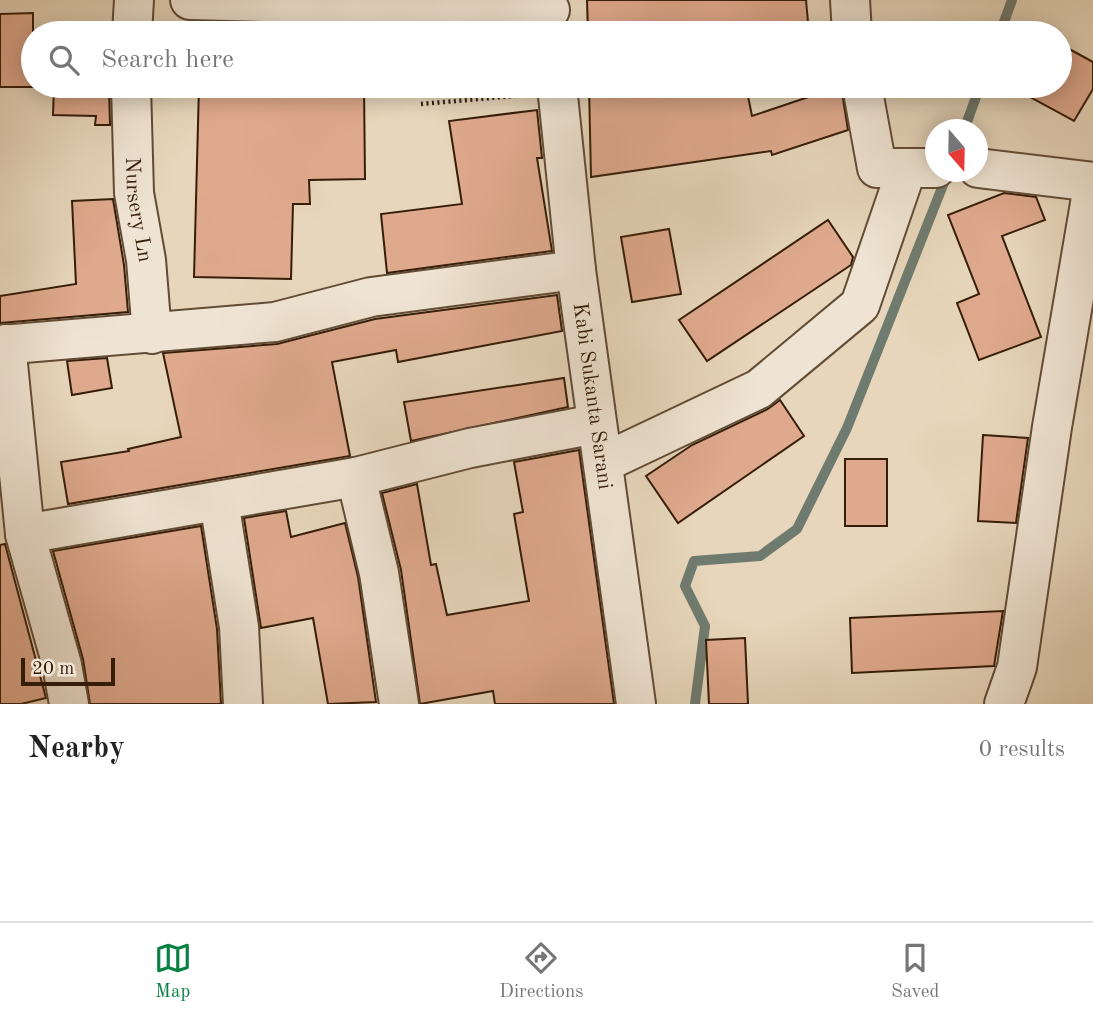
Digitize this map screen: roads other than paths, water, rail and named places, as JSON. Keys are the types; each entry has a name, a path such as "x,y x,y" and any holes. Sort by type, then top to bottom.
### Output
{"street":[{"path":"133,21 134,0"},
{"path":"849,0 851,21"},
{"path":"215,1 395,3 556,14"},
{"name":"Nursery Ln","path":"131,98 134,192 146,260 152,334"},
{"name":"Kabi Sukanta Sarani","path":"558,98 576,270 636,704"},
{"path":"603,463 759,389 860,305 925,168 877,168 864,98"},
{"path":"988,170 1093,184 1052,428 1017,667 1004,704"},
{"path":"69,704 62,665 25,534 3,344 275,322 371,297 576,270"},
{"path":"25,534 356,477 470,448 596,424"},
{"path":"356,477 379,573 399,704"},
{"path":"219,501 239,627 243,704"}],"waterway":[{"path":"1004,21 1012,0"},
{"path":"968,119 976,98"},
{"path":"695,704 705,626 685,586 694,561 760,556 797,529 847,428 944,182"}]}
